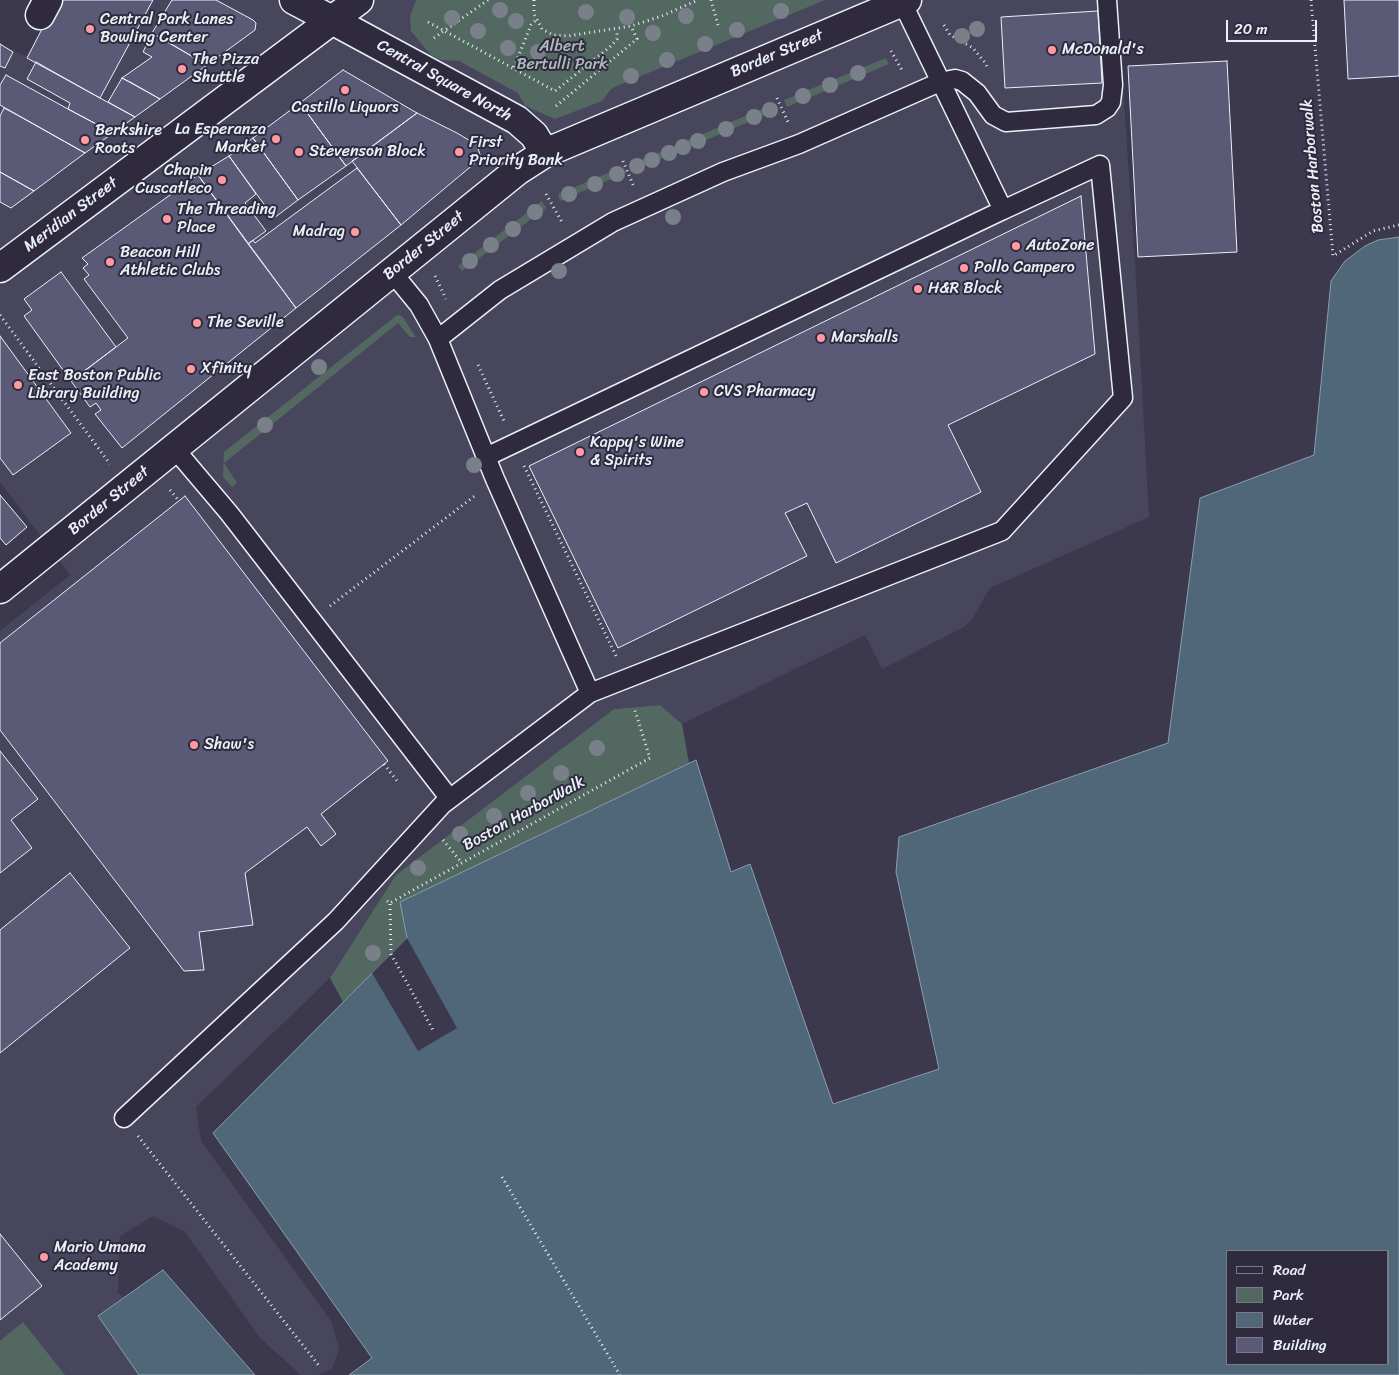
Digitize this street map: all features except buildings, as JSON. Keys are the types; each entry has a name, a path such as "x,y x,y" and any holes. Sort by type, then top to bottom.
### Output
{"main road":[{"name":"Central Square North","path":"294,0 517,120 534,134 545,153"},
{"name":"Meridian Street","path":"3,260 358,0"},
{"name":"Border Street","path":"0,589 517,171 545,153 904,1"}],"lane":[{"path":"438,339 500,290 613,222 724,172 799,144 940,82 955,79 962,81 976,93 993,115 1006,122 1096,115 1108,108 1111,102 1113,85 1107,0"},
{"path":"904,1 940,82 1004,210"},
{"path":"124,1118 336,921 427,819 450,799 590,693 1002,531 1123,398 1100,165 486,457"},
{"path":"392,272 419,305 438,339 486,457 590,693"},
{"path":"174,448 229,513 450,799"}],"path":[{"path":"434,38 488,0"},
{"path":"534,0 536,20 542,29 560,36 617,30 670,13 698,0"},
{"path":"710,0 718,25"},
{"name":"Boston Harborwalk","path":"1311,0 1333,256 1373,231 1399,225"},
{"path":"514,67 531,25 536,20"},
{"path":"428,22 514,67 555,91 611,46 617,38 617,30"},
{"path":"556,106 637,39 631,26"},
{"path":"891,51 905,77"},
{"path":"546,194 575,245"},
{"path":"435,276 447,301"},
{"path":"0,315 111,465"},
{"path":"476,362 504,421"},
{"path":"520,456 619,661"},
{"path":"170,490 179,501"},
{"path":"328,608 479,493"},
{"name":"Boston HarborWalk","path":"390,903 650,758 634,708"},
{"path":"384,764 397,781"},
{"path":"442,839 462,863"},
{"path":"366,887 390,903 391,954 433,1030"},
{"path":"124,1118 320,1368"},
{"path":"502,1177 620,1375"}],"shaded area":[{"path":"57,0 1117,0 1135,262 1149,517 990,588 972,619 964,627 882,669 865,635 682,724 660,705 614,709 396,875 330,978 196,1107 201,1141 331,1321 339,1349 332,1369 318,1375 301,1375 260,1338 185,1232 153,1216 120,1236 118,1291 116,1290 123,1298 98,1316 139,1375 0,1375 0,631 70,575 0,482 0,44 27,57"}],"green space":[{"name":"Albert Bertulli Park","path":"416,0 825,0 617,86 611,89 602,101 555,119 525,105 518,93 459,61 441,60 431,55 411,31 410,16"},
{"path":"886,58 889,64 787,107 784,100"},
{"path":"774,104 777,110 633,171 631,164"},
{"path":"620,168 623,174 560,201 558,194"},
{"path":"542,201 546,208 462,271 458,266"},
{"path":"397,315 402,316 416,337 410,337 398,323 224,463 237,483 232,487 223,477 224,452"},
{"path":"660,705 682,724 689,763 400,902 407,938 343,1002 330,978 396,875 614,709"},
{"path":"23,1322 65,1375 0,1375 0,1341"}],"water":[{"path":"1399,237 1399,1375 349,1375 372,1358 213,1133 407,938 400,902 696,760 731,872 750,864 833,1104 939,1069 896,872 899,837 1168,743 1200,498 1314,455 1331,281 1345,261 1365,246 1378,240"},
{"path":"163,1270 255,1375 139,1375 98,1316"}],"pier":[{"path":"407,938 457,1028 418,1051 372,973"}],"place":[{"name":"Central Park Lanes Bowling Center","path":"90,29"},
{"name":"McDonald's","path":"1052,50"},
{"name":"The Pizza Shuttle","path":"182,69"},
{"name":"Castillo Liquors","path":"345,90"},
{"name":"La Esperanza Market","path":"276,139"},
{"name":"Berkshire Roots","path":"85,140"},
{"name":"Stevenson Block","path":"299,152"},
{"name":"First Priority Bank","path":"459,152"},
{"name":"Chapin Cuscatleco","path":"222,180"},
{"name":"The Threading Place","path":"167,219"},
{"name":"Madrag","path":"355,232"},
{"name":"AutoZone","path":"1016,246"},
{"name":"Beacon Hill Athletic Clubs","path":"110,262"},
{"name":"Pollo Campero","path":"964,268"},
{"name":"H&R Block","path":"918,289"},
{"name":"The Seville","path":"197,323"},
{"name":"Marshalls","path":"821,338"},
{"name":"Xfinity","path":"191,369"},
{"name":"East Boston Public Library Building","path":"18,385"},
{"name":"CVS Pharmacy","path":"704,392"},
{"name":"Kappy's Wine & Spirits","path":"580,452"},
{"name":"Shaw's","path":"194,745"},
{"name":"Mario Umana Academy","path":"44,1257"}]}
